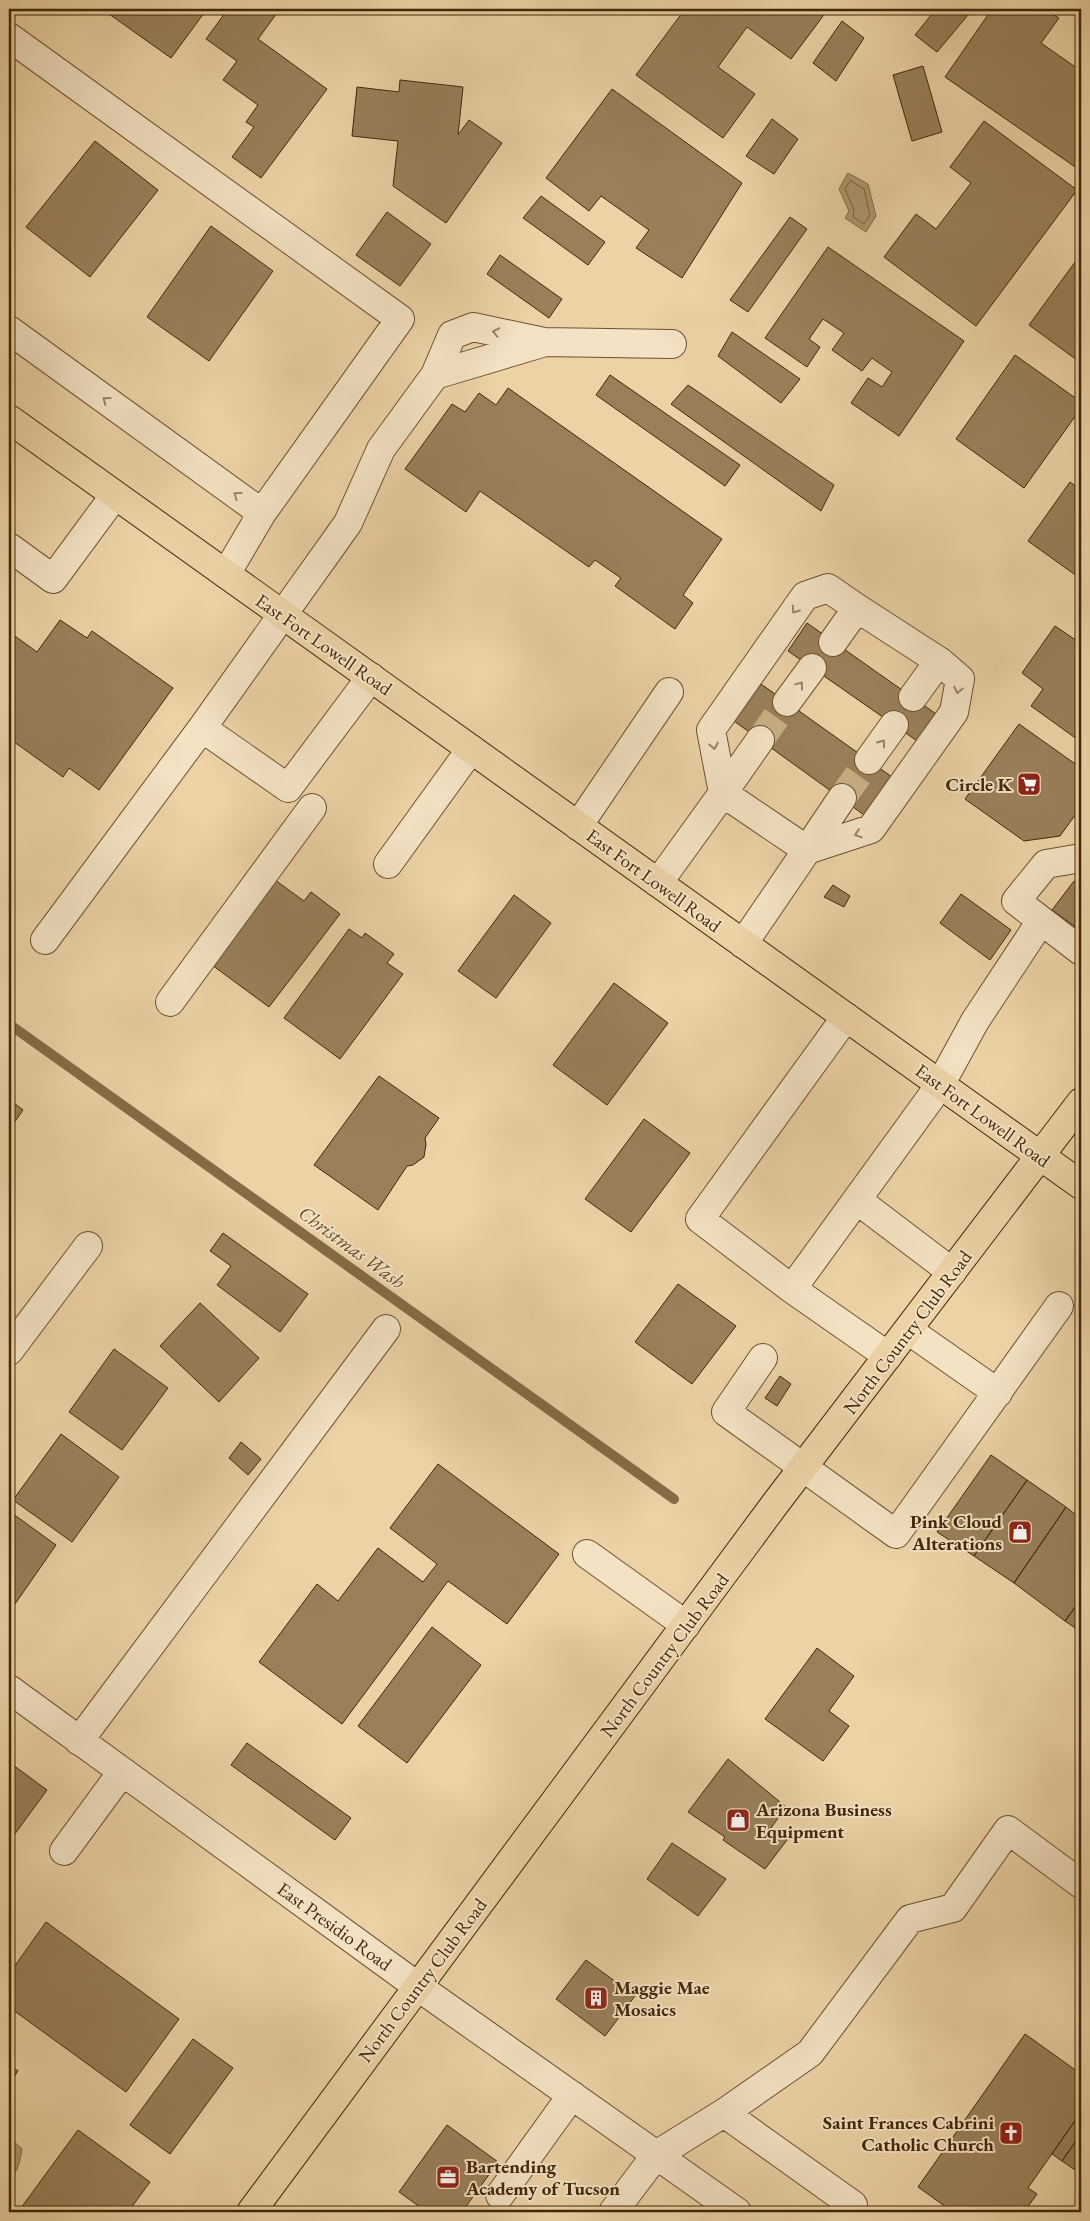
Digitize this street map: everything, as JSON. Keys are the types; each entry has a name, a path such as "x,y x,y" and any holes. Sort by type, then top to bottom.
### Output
{"main road":[{"name":"East Fort Lowell Road","path":"9,419 1081,1186"},
{"name":"North Country Club Road","path":"251,2212 686,1625 1081,1102"}],"street":[{"path":"9,37 400,319 262,513 226,574"},
{"path":"9,330 262,513"},
{"path":"45,940 202,728 348,523 382,449 435,375 544,342 672,344"},
{"path":"9,547 53,579 115,495"},
{"path":"828,588 939,661 960,679 954,712 871,829 807,850 723,793 711,730 805,596 828,588"},
{"path":"833,642 857,608"},
{"path":"913,697 939,661"},
{"path":"787,702 812,668"},
{"path":"202,728 288,788 371,677"},
{"path":"578,826 669,692"},
{"path":"869,760 894,725"},
{"path":"658,883 760,740"},
{"path":"388,864 471,749"},
{"path":"743,944 842,798"},
{"path":"170,1002 312,808"},
{"path":"1081,858 1046,864 1016,902 1081,951"},
{"path":"792,1289 940,1085 975,1021 1041,921"},
{"path":"846,1017 700,1219 792,1289 888,1356"},
{"path":"857,1200 952,1272"},
{"path":"9,1351 88,1246"},
{"path":"764,1358 726,1412 896,1534 1059,1306"},
{"path":"79,1741 386,1329"},
{"path":"908,1330 998,1393"},
{"path":"587,1554 686,1625"},
{"name":"East Presidio Road","path":"9,1689 418,1986 737,2212"},
{"path":"64,1851 122,1772"},
{"path":"613,2212 656,2155 724,2113 810,2054 910,1919 953,1908 1008,1830 1081,1884"},
{"path":"500,2195 572,2095"},
{"path":"724,2113 853,2205 851,2212"}],"water":[{"path":"848,173 868,184 876,216 866,232 845,218 849,211 839,189"},
{"path":"9,2137 22,2149 17,2170 9,2180"}],"building":[{"path":"102,9 207,9 171,58"},
{"path":"228,9 280,9 258,39 327,89 261,178 232,157 254,127 246,122 258,105 223,80 237,61 206,39"},
{"path":"685,9 822,9 826,12 791,59 747,27 718,67 755,94 723,138 636,75"},
{"path":"856,9 870,9 866,15"},
{"path":"936,9 973,9 937,52 915,35"},
{"path":"992,9 1045,9 1059,18 1041,43 1081,71 1081,171 945,77"},
{"path":"842,21 864,38 836,81 813,63"},
{"path":"923,66 942,132 912,141 893,75"},
{"path":"400,80 463,87 458,135 469,120 502,143 446,223 393,186 398,141 352,136 357,87 399,92"},
{"path":"612,89 742,183 682,278 636,248 649,230 601,196 589,211 546,178"},
{"path":"772,119 798,139 774,174 746,156"},
{"path":"984,121 1077,190 976,326 884,257 916,214 936,229 971,183 950,167"},
{"path":"95,141 158,190 90,277 26,227"},
{"path":"541,196 605,242 588,265 523,218"},
{"path":"387,212 431,244 400,286 356,255"},
{"path":"790,217 807,229 748,312 730,300"},
{"path":"211,226 273,271 209,361 147,317"},
{"path":"828,247 964,341 899,436 851,403 868,378 882,387 892,372 872,358 862,371 832,350 844,333 823,319 809,339 820,347 807,367 765,338"},
{"path":"1081,254 1081,363 1029,325"},
{"path":"500,255 562,299 549,318 487,274"},
{"path":"732,332 800,379 781,403 718,356"},
{"path":"1015,355 1081,402 1081,408 1024,488 956,439"},
{"path":"610,375 740,465 725,486 596,395"},
{"path":"688,385 834,485 821,511 671,404"},
{"path":"508,388 722,539 683,595 693,603 675,629 615,586 621,578 595,560 589,567 480,491 466,512 405,469 452,404 465,412 479,393 496,405"},
{"path":"1070,482 1081,490 1081,579 1028,541"},
{"path":"60,620 87,638 92,631 173,688 99,790 69,768 63,777 10,739 9,741 9,639 12,634 37,652"},
{"path":"807,623 939,716 920,743 788,651"},
{"path":"1055,626 1077,641 1081,634 1081,742 1031,706 1043,689 1022,673"},
{"path":"761,684 899,782 871,820 734,721"},
{"name":"Circle K","path":"1019,724 1081,768 1081,807 1060,836 1024,841 965,799"},
{"path":"275,880 304,901 311,892 340,914 269,1007 212,965"},
{"path":"1074,881 1081,886 1081,931 1052,910"},
{"path":"833,885 850,896 844,907 824,897"},
{"path":"961,894 1011,930 990,960 940,923"},
{"path":"514,895 551,923 496,998 458,971"},
{"path":"349,929 362,938 365,933 394,954 387,963 403,974 340,1059 284,1018"},
{"path":"614,983 668,1023 607,1105 553,1065"},
{"path":"379,1076 439,1118 425,1138 424,1157 413,1165 407,1166 378,1210 314,1165"},
{"path":"9,1099 23,1110 9,1130"},
{"path":"644,1119 690,1153 631,1232 585,1199"},
{"path":"223,1233 308,1294 280,1332 217,1285 231,1266 210,1251"},
{"path":"678,1284 736,1326 692,1384 635,1342"},
{"path":"200,1303 259,1358 219,1402 160,1346"},
{"path":"114,1349 168,1388 122,1450 69,1412"},
{"path":"780,1376 791,1384 777,1406 765,1398"},
{"path":"61,1434 119,1477 72,1542 13,1500"},
{"path":"241,1442 261,1459 248,1475 229,1458"},
{"path":"991,1455 1027,1480 974,1556 937,1532"},
{"path":"438,1464 559,1554 507,1624 448,1581 342,1724 259,1662 317,1584 338,1601 378,1548 423,1582 437,1564 390,1528"},
{"name":"Pink Cloud Alterations","path":"1027,1480 1066,1507 1014,1583 974,1556"},
{"path":"1066,1507 1081,1519 1081,1599 1065,1621 1014,1583"},
{"path":"9,1511 56,1545 15,1604 9,1600"},
{"path":"1081,1599 1081,1632 1065,1621"},
{"path":"432,1627 481,1665 407,1763 358,1726"},
{"path":"817,1648 854,1676 829,1711 849,1726 823,1761 765,1719"},
{"path":"247,1743 351,1818 335,1840 231,1765"},
{"name":"Arizona Business Equipment","path":"728,1759 786,1807 771,1828 787,1840 765,1869 723,1840 725,1837 688,1812"},
{"path":"9,1762 47,1790 9,1842"},
{"path":"672,1843 726,1879 698,1916 647,1879"},
{"path":"46,1922 179,2019 126,2092 9,2007 9,1974"},
{"name":"Maggie Mae Mosaics","path":"586,1960 635,1996 605,2036 556,1999"},
{"name":"Saint Frances Cabrini Catholic Church","path":"1025,2034 1081,2074 1081,2112 1028,2188 1037,2194 1024,2212 953,2212 918,2187"},
{"path":"193,2039 233,2068 170,2154 130,2125"},
{"path":"9,2064 18,2071 9,2084"},
{"path":"1081,2112 1081,2134 1062,2161 1052,2154"},
{"name":"Bartending Academy of Tucson","path":"447,2125 498,2162 462,2212 427,2212 399,2192"},
{"path":"78,2130 150,2182 128,2212 18,2212"},
{"path":"1081,2134 1081,2174 1062,2161"}],"waterway":[{"name":"Christmas Wash","path":"9,1024 674,1499"}],"tunnel":[{"path":"760,740 787,702"},
{"path":"842,798 869,760"}],"place":[{"name":"Circle K","path":"1029,784"},
{"name":"Pink Cloud Alterations","path":"1020,1532"},
{"name":"Arizona Business Equipment","path":"738,1820"},
{"name":"Maggie Mae Mosaics","path":"596,1998"},
{"name":"Saint Frances Cabrini Catholic Church","path":"1011,2133"},
{"name":"Bartending Academy of Tucson","path":"448,2177"}]}
